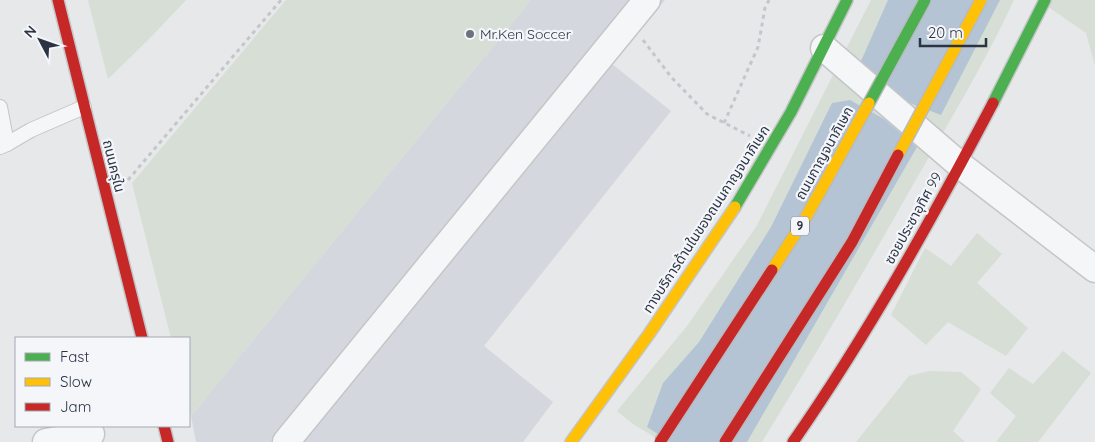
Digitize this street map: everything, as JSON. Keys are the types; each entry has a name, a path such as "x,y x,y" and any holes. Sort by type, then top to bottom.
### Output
{"main road":[{"name":"ถนนครุใน","path":"58,0 142,337"},
{"name":"ทางบริการด้านในของถนนกาญจนาภิเษก","path":"571,442 641,348 772,147 847,0"},
{"name":"ถนนกาญจนาภิเษก","path":"660,442 806,217 925,0"},
{"path":"725,442 852,242 981,0"},
{"name":"ซอยประชาอุทิศ 99","path":"793,442 865,333 960,165 1016,60 1045,0"},
{"path":"164,427 168,442"}],"street":[{"path":"286,442 647,0"},
{"path":"824,48 960,165 1095,269"},
{"path":"46,442 91,434"}],"lane":[{"path":"0,107 4,146 31,130 84,107"}],"path":[{"path":"104,186 127,181 281,0"},
{"path":"724,123 758,47 765,8 769,0"},
{"path":"629,22 672,78 707,114 772,147"}],"shaded area":[{"path":"88,0 186,0 108,79"},
{"path":"286,0 531,0 191,416 190,337 171,337 132,183"},
{"path":"531,0 665,0 612,64 671,111 484,346 553,402 523,442 196,442 191,416"},
{"path":"871,0 1014,0 951,119 837,317 762,442 663,442 633,424 617,411 687,326 756,227"},
{"path":"1051,0 1095,0 1095,66 1086,33 1047,6"},
{"path":"977,233 1002,254 977,283 1028,328 1006,356 948,322 926,345 891,315 925,248 951,266"},
{"path":"1063,351 1091,373 1038,442 996,442 1016,416 990,393 1009,368 1033,384"},
{"path":"929,371 961,372 981,389 953,431 965,442 856,442 909,376"}],"water":[{"path":"888,0 1000,0 941,115 894,97 861,61"},
{"path":"850,100 884,119 917,147 747,442 670,442 647,427 663,383 699,342 771,227 832,103"}],"traffic: fast":[{"path":"735,207 791,112 847,0"},
{"path":"869,103 925,0"},
{"path":"993,103 1045,0"}],"traffic: slow":[{"path":"898,155 981,0"},
{"path":"772,270 806,217 869,103"},
{"path":"571,442 649,334 735,207"}],"traffic: jam":[{"path":"58,0 142,337"},
{"path":"793,442 847,360 898,276 947,190 993,103"},
{"path":"725,442 852,242 898,155"},
{"path":"660,442 772,270"},
{"path":"164,427 168,442"}],"place":[{"name":"Mr.Ken Soccer","path":"470,34"}]}
